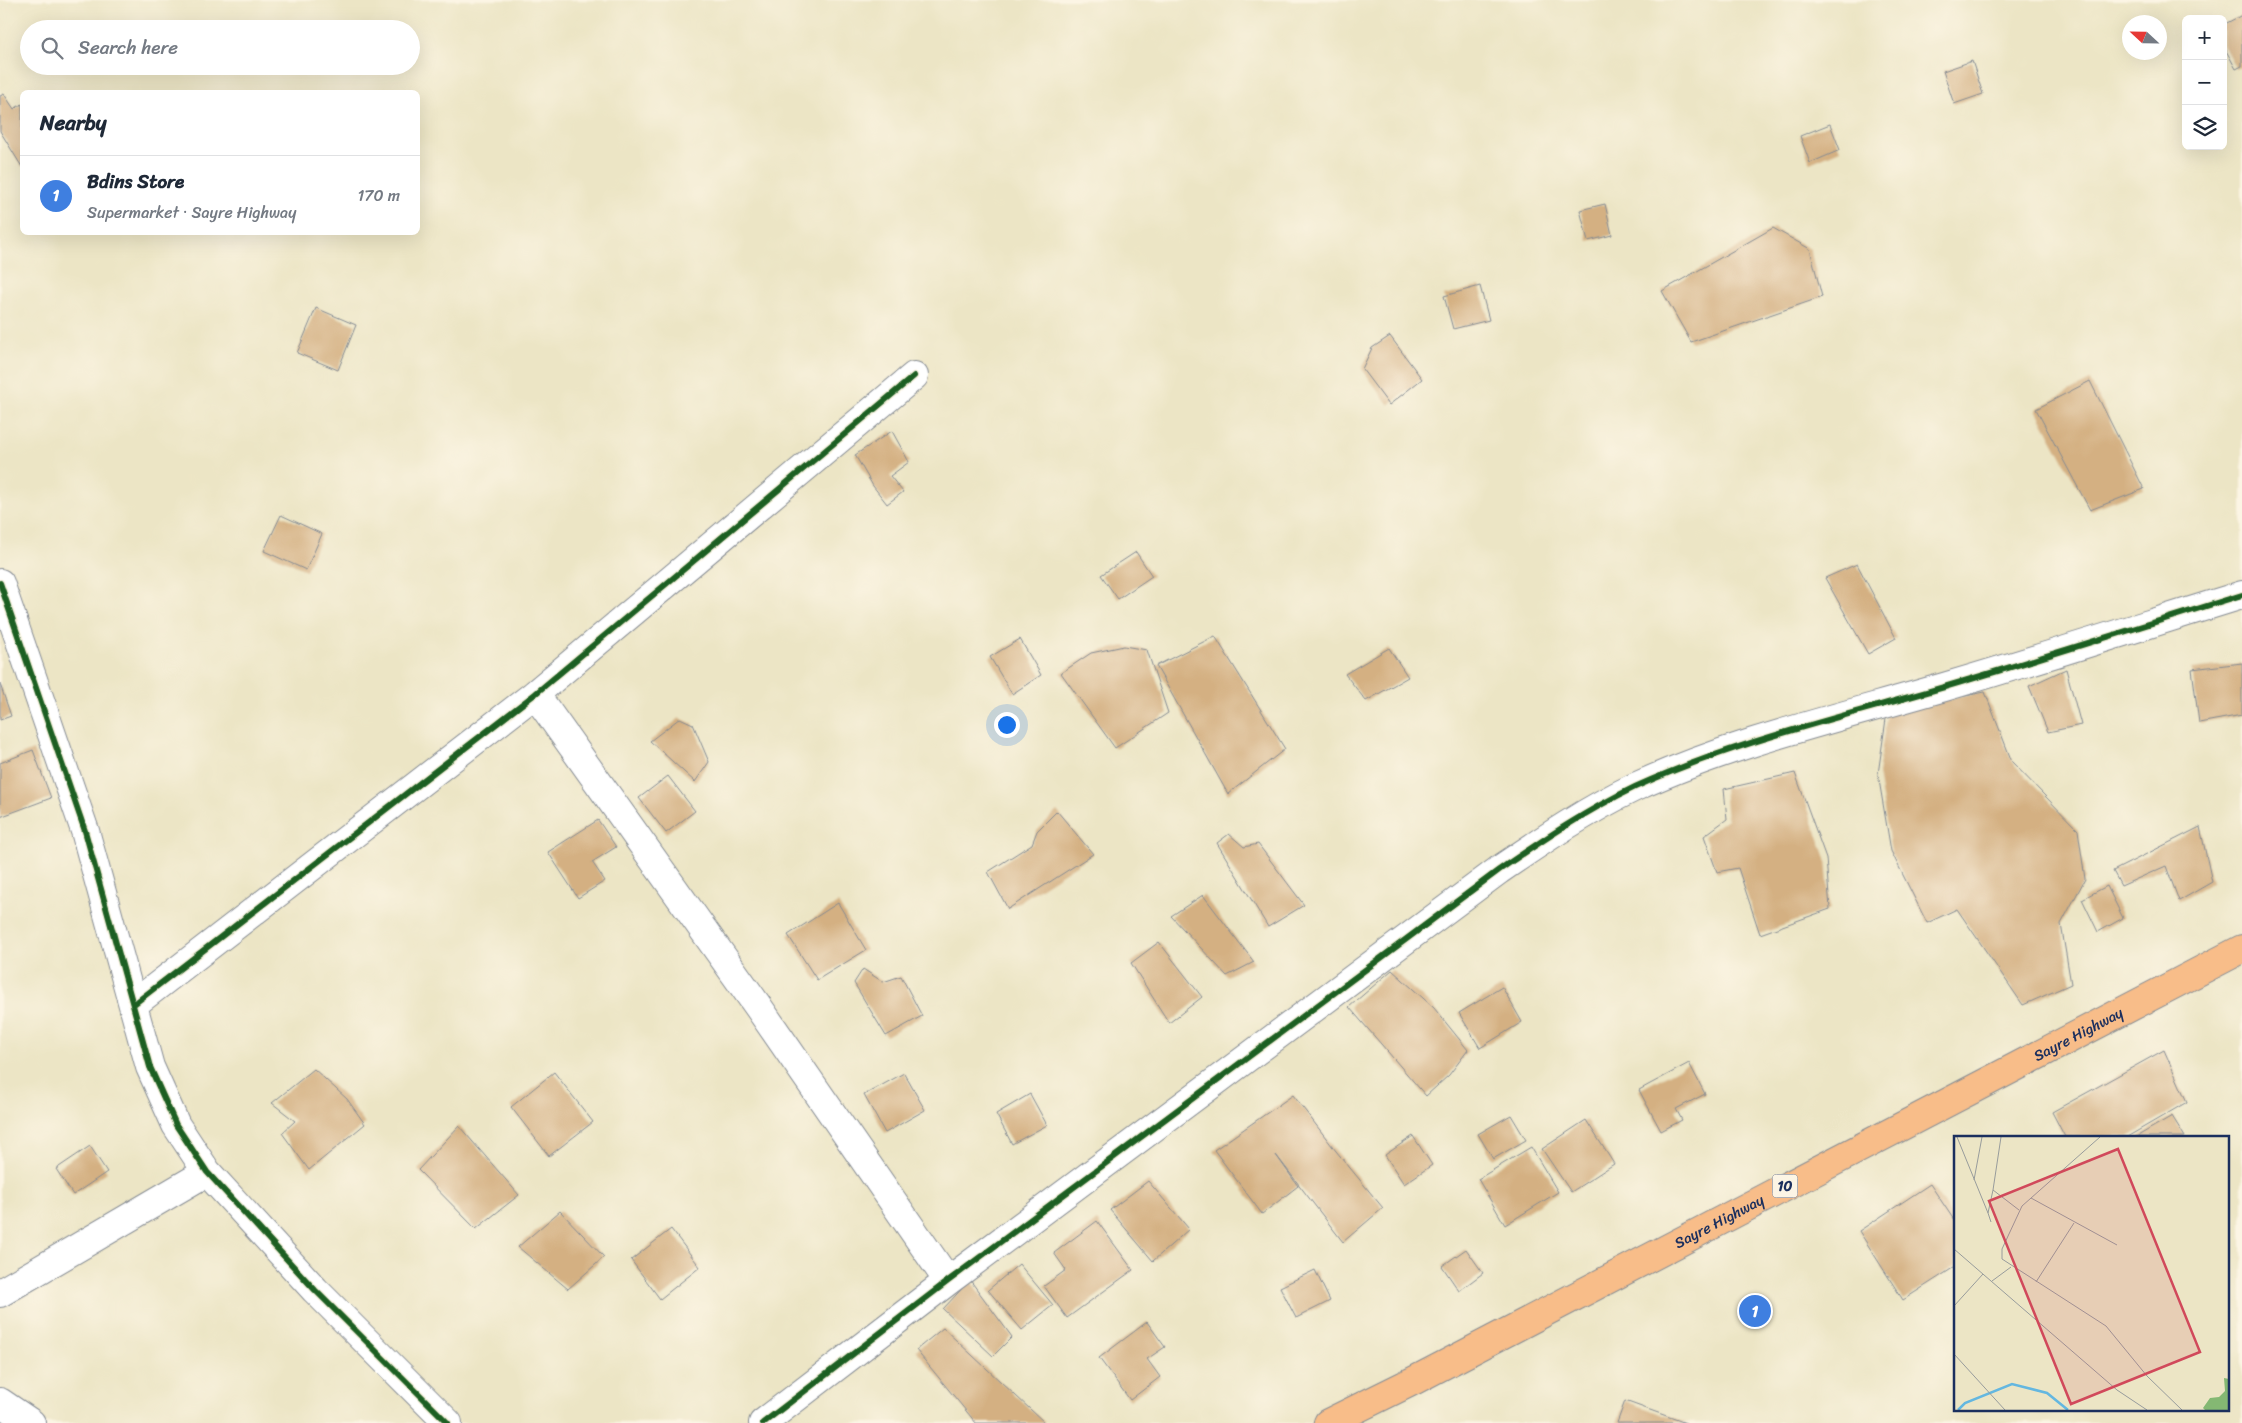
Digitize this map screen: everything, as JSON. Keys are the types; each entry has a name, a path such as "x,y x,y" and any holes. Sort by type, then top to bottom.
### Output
{"highway":[{"name":"Sayre Highway","path":"1328,1423 1415,1380 2242,949"}],"street":[{"path":"134,1004 535,694 914,376"},
{"path":"0,583 85,831 150,1067 176,1125 207,1172 315,1290 448,1423"},
{"path":"763,1423 948,1281 1499,870 1569,822 1635,788 1708,758 1768,738 2014,666 2242,595"},
{"path":"535,694 757,1005 948,1281"},
{"path":"0,1293 207,1172"},
{"path":"0,1402 31,1423"}],"building":[{"path":"2242,15 2242,66 2236,69 2227,52 2227,23"},
{"path":"1972,61 1983,94 1954,104 1943,71"},
{"path":"4,94 14,109 20,105 20,164 0,131 0,96"},
{"path":"1830,124 1840,150 1810,163 1800,136"},
{"path":"1605,204 1612,235 1588,241 1580,210"},
{"path":"1773,228 1810,249 1822,297 1691,342 1662,291"},
{"path":"1480,286 1489,320 1453,329 1444,296"},
{"path":"316,308 356,325 338,370 297,353"},
{"path":"1390,336 1422,379 1389,405 1362,369 1372,348"},
{"path":"2090,381 2144,489 2090,510 2036,409"},
{"path":"892,431 909,462 890,476 903,492 887,504 873,486 855,455"},
{"path":"281,515 322,534 306,570 264,551"},
{"path":"1136,552 1152,576 1118,599 1101,575"},
{"path":"1857,564 1896,638 1868,654 1825,578"},
{"path":"1215,636 1285,749 1228,794 1156,666"},
{"path":"1020,639 1041,675 1012,694 990,657"},
{"path":"1124,646 1147,650 1168,713 1115,748 1061,673 1091,653"},
{"path":"1389,648 1408,677 1366,701 1345,674"},
{"path":"2242,663 2242,715 2199,723 2192,669"},
{"path":"2066,669 2081,725 2048,732 2029,686"},
{"path":"0,684 11,716 0,720"},
{"path":"1985,692 2012,762 2078,830 2085,879 2061,924 2071,984 2023,1005 1957,909 1927,923 1891,851 1878,774 1887,712"},
{"path":"680,718 693,724 709,762 695,782 650,741"},
{"path":"33,750 51,798 0,817 0,763"},
{"path":"1795,773 1826,858 1830,909 1760,934 1738,868 1717,872 1704,836 1727,819 1724,789"},
{"path":"668,776 695,811 666,833 639,798"},
{"path":"1057,811 1093,854 1008,909 988,872 1032,844 1037,831"},
{"path":"598,820 616,847 592,862 605,881 578,898 548,852"},
{"path":"2200,827 2212,882 2179,901 2166,866 2121,886 2113,871"},
{"path":"1229,834 1244,847 1258,844 1304,905 1268,927 1217,843"},
{"path":"2107,886 2123,918 2098,932 2082,899"},
{"path":"1203,895 1254,962 1227,976 1171,916"},
{"path":"838,903 866,950 817,980 788,935"},
{"path":"1159,942 1202,997 1169,1023 1131,963"},
{"path":"863,969 883,982 901,976 922,1016 886,1036 854,983"},
{"path":"1392,970 1434,1008 1468,1050 1449,1075 1426,1096 1349,1007"},
{"path":"1502,987 1522,1022 1480,1048 1459,1013"},
{"path":"2164,1050 2187,1102 2129,1136 2064,1136 2052,1112"},
{"path":"1689,1063 1705,1094 1676,1109 1682,1120 1661,1131 1639,1090"},
{"path":"314,1069 347,1099 365,1124 309,1170 282,1133 295,1121 272,1103"},
{"path":"554,1072 593,1122 549,1156 511,1107"},
{"path":"904,1073 925,1110 885,1133 864,1095"},
{"path":"1030,1094 1047,1125 1012,1144 996,1114"},
{"path":"1293,1095 1383,1208 1343,1242 1276,1155 1298,1186 1262,1214 1214,1150"},
{"path":"1511,1115 1526,1140 1493,1159 1478,1134"},
{"path":"2172,1116 2184,1136 2138,1136"},
{"path":"1586,1120 1614,1164 1571,1192 1542,1149"},
{"path":"459,1126 519,1195 476,1229 418,1170"},
{"path":"1413,1136 1432,1165 1404,1184 1385,1155"},
{"path":"90,1146 107,1172 73,1195 56,1169"},
{"path":"1531,1147 1558,1192 1505,1225 1478,1179"},
{"path":"1148,1181 1189,1229 1153,1261 1110,1210"},
{"path":"1930,1184 1954,1220 1954,1267 1903,1300 1859,1231"},
{"path":"560,1211 604,1257 568,1289 518,1247"},
{"path":"1097,1221 1133,1270 1067,1318 1044,1286 1066,1270 1054,1253"},
{"path":"671,1229 700,1267 660,1299 631,1260"},
{"path":"1466,1249 1483,1273 1459,1291 1442,1266"},
{"path":"1019,1264 1053,1305 1022,1330 988,1290"},
{"path":"1315,1270 1330,1301 1296,1318 1280,1287"},
{"path":"970,1280 1012,1337 993,1356 943,1309"},
{"path":"1147,1322 1165,1347 1147,1359 1160,1377 1130,1400 1099,1358"},
{"path":"943,1328 1045,1423 976,1423 916,1350"},
{"path":"1625,1401 1686,1423 1617,1423"}],"cycle path":[{"path":"134,1004 535,694 914,376"},
{"path":"0,583 85,831 150,1067 176,1125 207,1172 315,1290 448,1423"},
{"path":"763,1423 948,1281 1499,870 1582,815 1635,787 1712,756 1791,730 1988,674 2242,595"}],"place":[{"name":"Bdins Store","path":"1755,1311"}]}
